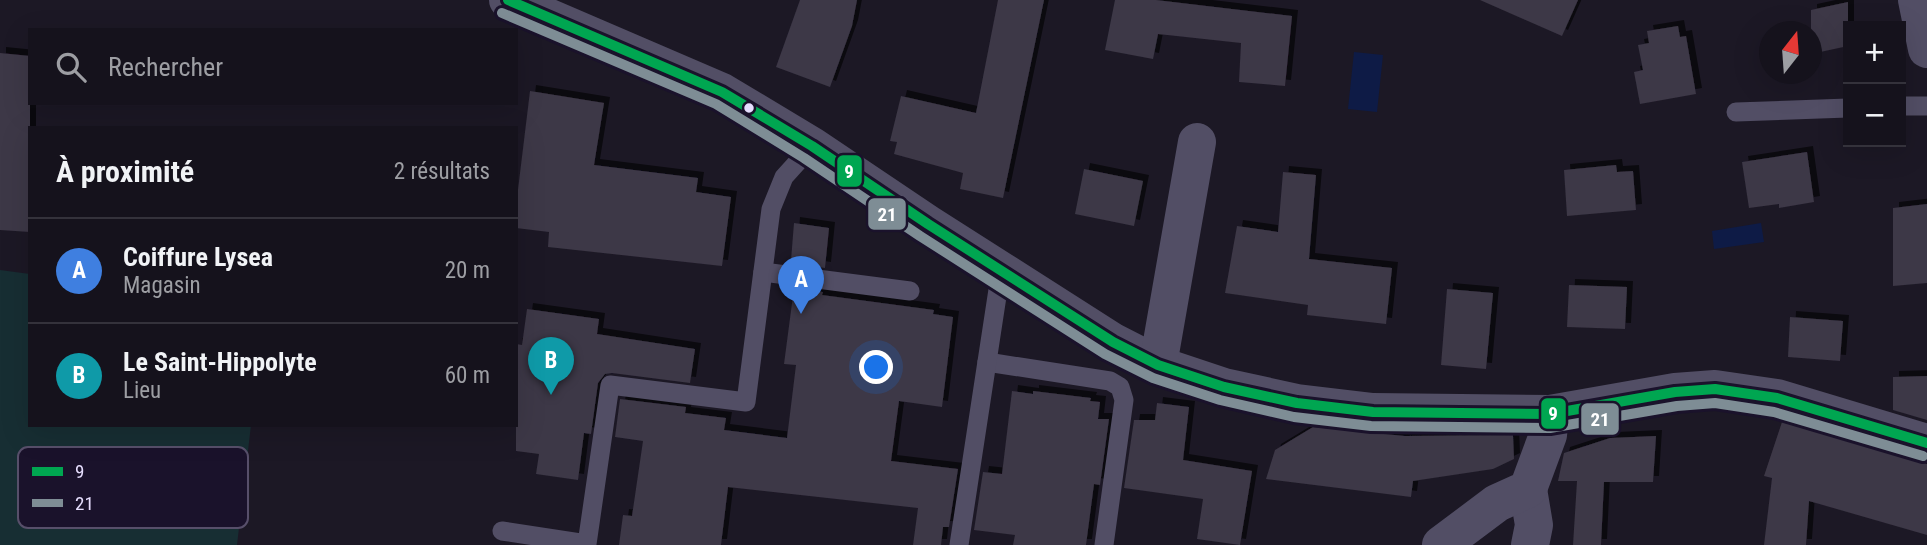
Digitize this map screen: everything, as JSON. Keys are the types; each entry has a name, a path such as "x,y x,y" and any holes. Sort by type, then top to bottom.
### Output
{"street":[{"path":"508,0 722,92 812,146 1113,342 1158,365 1224,387 1297,403 1360,411 1550,414 1715,389 1777,398 1927,443"},
{"path":"1917,0 1927,49"},
{"path":"1158,365 1197,142"},
{"path":"1531,545 1534,525 1528,489 1548,435 1550,414"},
{"path":"1441,545 1497,502 1528,489"}],"lane":[{"path":"1906,106 1927,106"},
{"path":"1736,112 1843,108"},
{"path":"502,531 587,544 610,386 746,402 771,209 785,177 812,146"},
{"path":"959,545 1001,270"},
{"path":"763,272 910,291"},
{"path":"987,362 1110,381 1120,387 1124,400 1104,545"}],"green space":[{"path":"0,270 28,274 28,427 251,427 248,451 248,447 18,447 18,528 239,528 237,545 0,545"}],"water":[{"path":"1354,52 1383,55 1377,112 1348,109"},
{"path":"1761,223 1764,242 1714,249 1712,231"}],"building":[{"path":"800,0 857,0 852,26 830,87 776,67"},
{"path":"998,0 1044,0 1003,198 960,189 963,173 894,154 897,142 890,141 901,96 976,113"},
{"path":"1115,0 1156,0 1292,16 1285,86 1239,82 1241,43 1158,34 1153,59 1105,50"},
{"path":"1480,0 1578,0 1562,36"},
{"path":"1848,2 1848,21 1843,21 1843,47 1822,52 1822,21 1811,21 1811,10"},
{"path":"1678,26 1680,37 1686,36 1696,94 1640,104 1634,72 1643,70 1638,45 1649,43 1647,31"},
{"path":"0,53 28,56 30,126 28,232 0,230"},
{"path":"530,91 604,103 594,165 698,178 696,192 731,197 722,266 548,247 549,232 518,228 518,190"},
{"path":"1807,152 1814,202 1779,208 1779,204 1749,208 1742,162"},
{"path":"1616,165 1617,172 1633,171 1636,210 1567,216 1564,170"},
{"path":"1084,169 1143,181 1134,226 1075,214"},
{"path":"1283,172 1316,175 1309,259 1392,268 1386,324 1307,315 1308,305 1225,293 1237,226 1278,232"},
{"path":"1927,204 1927,283 1893,286 1893,208"},
{"path":"794,223 829,228 825,268 797,264 798,261 791,260"},
{"path":"1569,285 1627,287 1625,329 1567,327"},
{"path":"794,288 823,292 822,295 934,310 933,314 953,317 942,407 899,401 891,461 958,469 949,527 943,527 941,545 913,545 918,508 728,487 721,545 619,545 623,515 632,516 643,441 615,437 620,399 686,407 685,413 726,418 724,430 787,438 796,365 784,364"},
{"path":"1447,289 1493,293 1486,369 1441,365"},
{"path":"527,309 599,319 597,334 695,349 690,383 605,374 598,383 591,434 584,433 578,480 536,474 539,454 516,451 518,344 522,345"},
{"path":"1790,317 1843,321 1840,361 1788,357"},
{"path":"1927,376 1927,420 1893,410 1893,377"},
{"path":"1012,391 1091,398 1090,401 1100,402 1098,419 1109,419 1100,485 1094,484 1086,545 1013,545 1015,535 974,530 983,472 1002,474"},
{"path":"1157,403 1189,407 1183,460 1252,471 1240,545 1197,539 1203,499 1124,488 1134,420 1155,420"},
{"path":"1782,422 1927,464 1927,535 1809,501 1806,545 1764,545 1772,478 1764,476"},
{"path":"1313,427 1405,436 1513,435 1514,459 1493,469 1413,481 1411,497 1266,479 1275,450"},
{"path":"1656,436 1653,482 1604,482 1601,545 1573,545 1577,481 1558,481 1564,453 1610,438"}],"transit line":[{"name":"9","path":"508,0 722,92 812,146 1113,342 1158,365 1224,387 1297,403 1373,412 1550,414 1675,392 1715,389 1777,398 1927,443"},
{"name":"21","path":"502,13 716,104 804,158 1105,354 1153,378 1220,400 1294,417 1371,426 1550,428 1677,406 1715,403 1774,412 1923,456"}],"place":[{"name":"Coiffure Lysea","path":"801,314"},
{"name":"Le Saint-Hippolyte","path":"551,395"}]}
